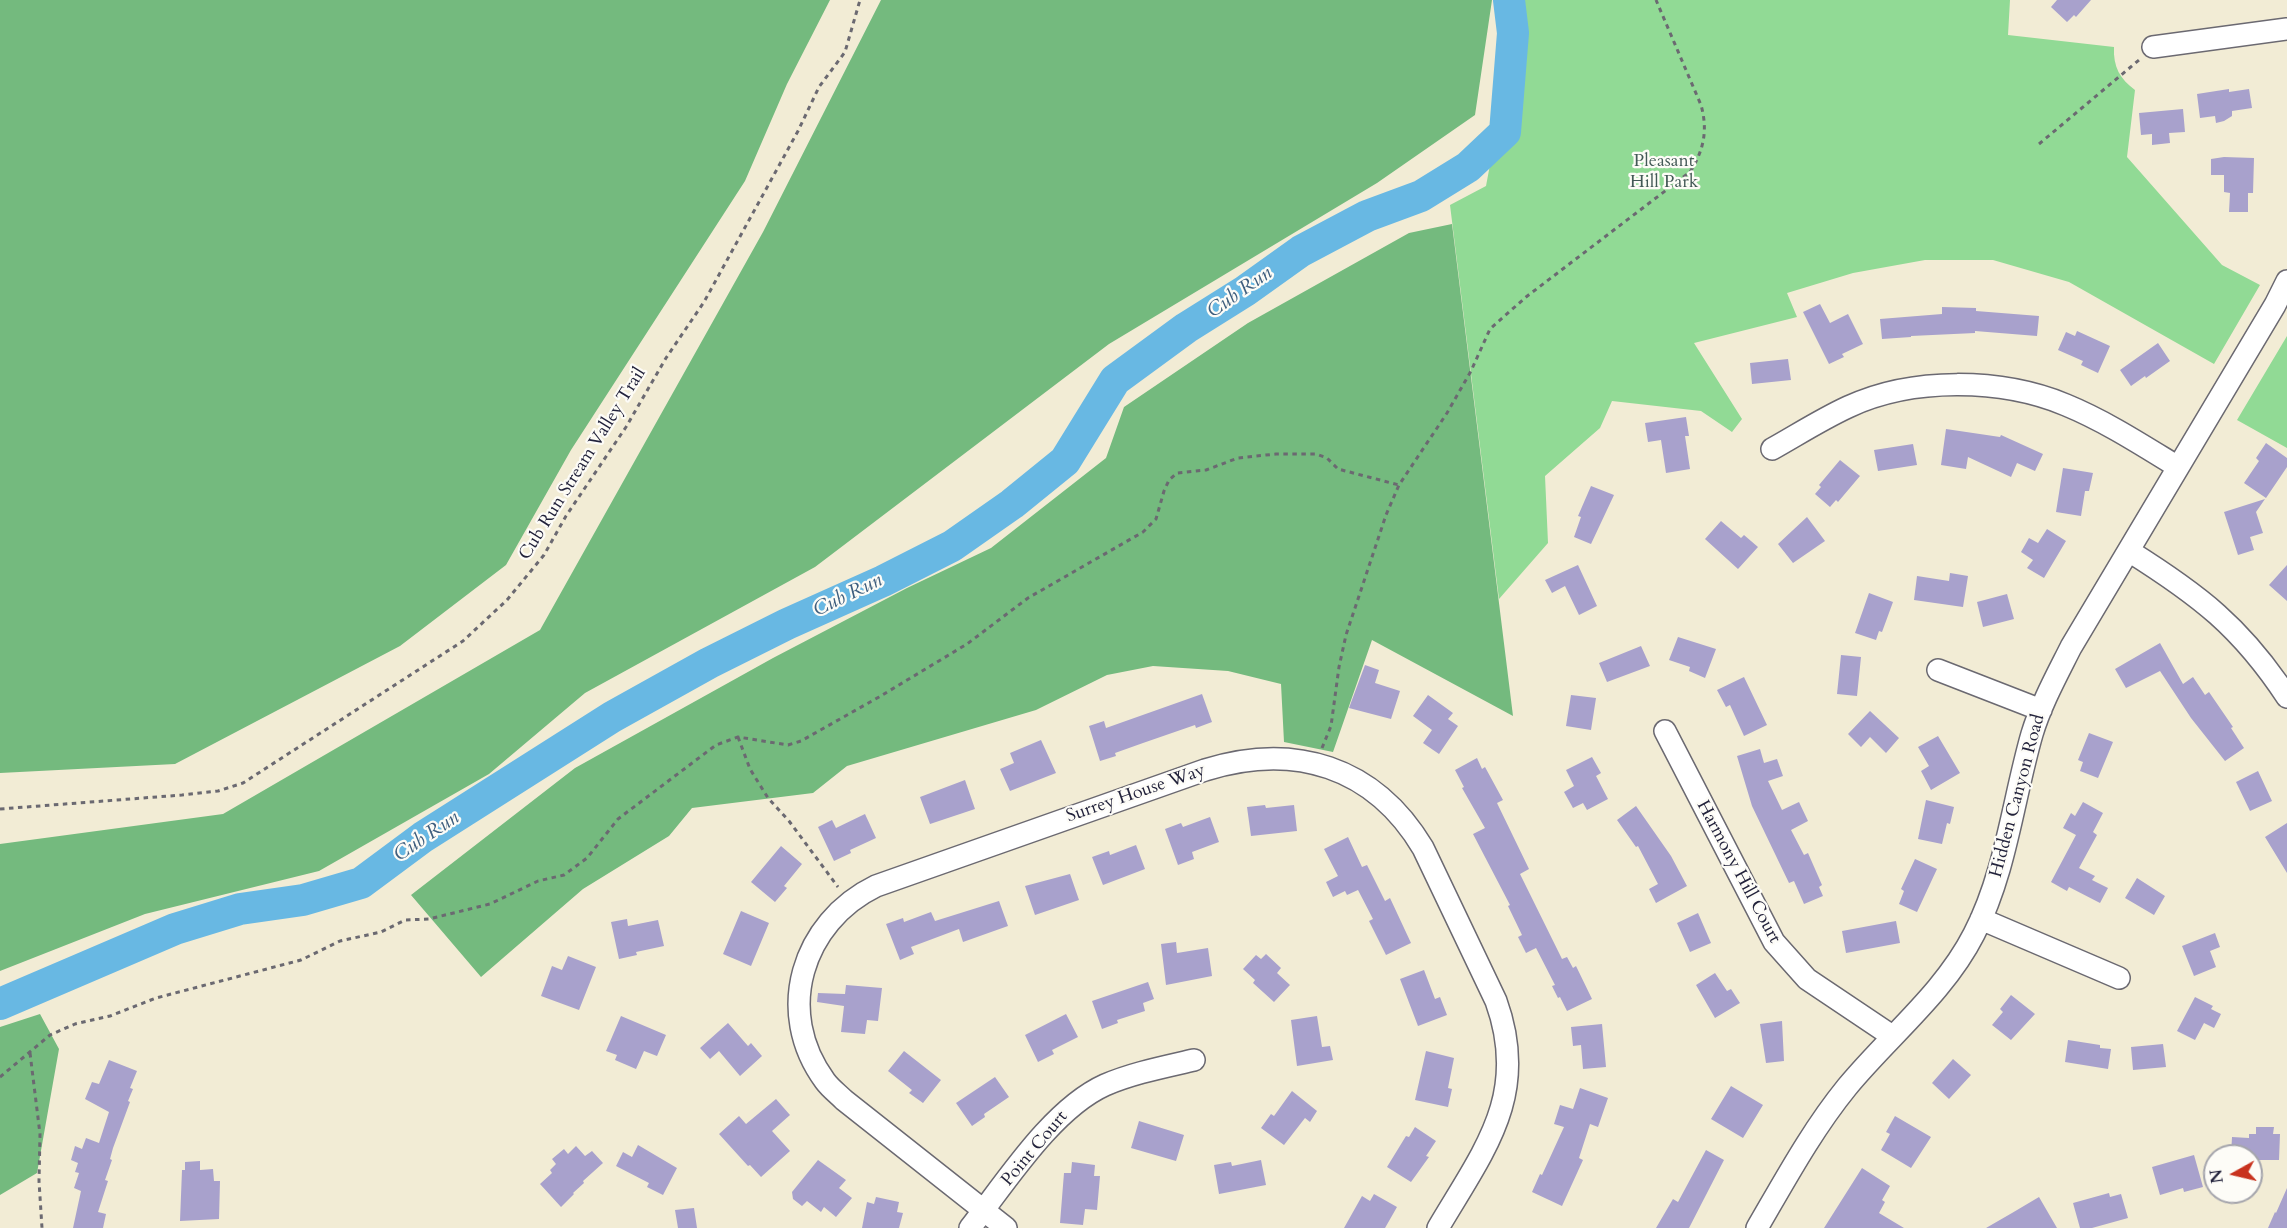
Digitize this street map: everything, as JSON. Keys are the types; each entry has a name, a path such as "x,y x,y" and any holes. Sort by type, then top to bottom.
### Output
{"street":[{"path":"2153,47 2287,29"},
{"name":"Hidden Canyon Road","path":"1756,1228 1815,1131 1847,1088 1930,996 1960,957 1981,920 1992,894 2032,733 2071,647 2275,305 2287,281"},
{"path":"1772,449 1848,407 1875,397 1921,387 1971,384 2018,390 2066,405 2141,444 2178,467"},
{"path":"2129,551 2178,582 2214,609 2260,657 2287,697"},
{"path":"1938,670 2041,710"},
{"name":"Harmony Hill Court","path":"1665,731 1774,942 1807,979 1892,1036"},
{"name":"Surrey House Way","path":"1006,1228 844,1100 826,1082 814,1063 800,1021 801,981 816,939 831,919 849,902 876,886 1229,762 1276,757 1318,764 1346,775 1386,801 1413,832 1467,940 1502,1018 1508,1064 1504,1104 1495,1131 1438,1228"},
{"path":"1981,920 2119,978"},
{"name":"Point Court","path":"970,1228 1048,1128 1078,1100 1103,1086 1134,1074 1194,1060"}],"path":[{"name":"Cub Run Stream Valley Trail","path":"0,809 182,795 218,791 243,783 464,641 507,600 544,555 566,516 626,427 666,358 704,302 798,131 819,87 845,52 860,0"},
{"path":"1318,764 1331,726 1346,635 1386,515 1399,485 1471,371 1490,329 1526,297 1690,172 1700,156 1705,138 1705,121 1701,105 1656,0"},
{"path":"2039,144 2125,73"},
{"path":"0,1077 50,1035 75,1024 110,1016 156,998 301,960 340,941 381,932 405,920 429,919 490,904 538,881 564,875 587,858 618,819 716,745 738,737 788,745 801,741 879,698 967,644 1028,598 1143,531 1156,519 1164,490 1169,480 1177,473 1206,470 1238,458 1252,456 1316,454 1327,458 1338,469 1399,485"},
{"path":"738,737 750,770 768,798 789,821 849,902"},
{"path":"30,1053 40,1134 39,1181 42,1228"}],"green space":[{"path":"0,0 830,0 787,84 745,181 571,450 506,565 400,646 175,764 0,773"},
{"path":"881,0 1492,0 1475,115 1377,183 1109,344 815,567 585,693 489,774 319,871 145,914 0,971 0,844 223,814 540,630 763,232"},
{"name":"Pleasant Hill Park","path":"1521,0 2010,0 2008,35 2114,47 2118,72 2135,90 2127,157 2222,265 2260,285 2214,364 2069,282 1993,260 1925,260 1853,273 1787,293 1797,317 1694,343 1742,419 1732,432 1701,411 1612,401 1600,428 1545,476 1548,543 1499,599 1450,205 1486,186"},
{"path":"1452,224 1513,716 1372,640 1333,752 1284,742 1281,684 1228,671 1153,666 1107,675 1036,710 847,766 813,793 692,808 669,836 583,889 481,977 411,895 575,768 773,658 907,588 991,548 1106,458 1124,407 1248,323 1409,233"},
{"path":"2287,336 2287,448 2237,420"},
{"path":"40,1014 59,1049 37,1173 0,1195 0,1027"}],"building":[{"path":"2057,0 2091,0 2076,17 2074,15 2067,22 2051,7"},
{"path":"2229,89 2229,92 2249,89 2252,108 2232,111 2232,116 2216,123 2215,116 2200,118 2197,94"},
{"path":"2183,109 2185,132 2169,133 2170,143 2152,145 2152,134 2141,135 2139,113"},
{"path":"2254,158 2253,193 2248,193 2248,212 2229,212 2230,193 2224,192 2224,175 2211,175 2211,159"},
{"path":"1820,304 1830,323 1848,314 1863,344 1842,354 1844,357 1829,364 1803,312"},
{"path":"1942,307 1976,308 1976,311 2039,316 2037,336 1975,331 1975,333 1882,339 1880,319 1942,314"},
{"path":"2077,331 2110,346 2098,373 2081,365 2083,361 2058,350 2066,332 2075,336"},
{"path":"2158,343 2170,361 2131,386 2120,370"},
{"path":"1788,359 1791,380 1752,384 1750,363"},
{"path":"1686,417 1689,436 1685,436 1690,469 1666,473 1661,440 1648,442 1645,423"},
{"path":"1946,429 2000,437 2001,435 2043,454 2035,471 2017,463 2011,477 1968,457 1966,469 1941,465"},
{"path":"2266,443 2287,458 2287,467 2266,498 2244,483 2259,461 2256,458"},
{"path":"1913,444 1917,465 1878,471 1874,450"},
{"path":"1840,460 1860,476 1838,502 1836,500 1830,507 1815,494 1821,487 1819,485"},
{"path":"2063,468 2093,473 2089,491 2085,491 2081,516 2056,512"},
{"path":"1591,486 1614,495 1591,544 1574,537 1581,517 1578,516"},
{"path":"2265,499 2256,512 2263,533 2250,537 2254,550 2238,555 2224,512"},
{"path":"1807,517 1825,541 1793,563 1778,544"},
{"path":"1721,521 1741,538 1744,535 1758,547 1738,569 1705,539"},
{"path":"2047,529 2066,541 2044,578 2027,568 2033,560 2021,552 2029,538 2038,543"},
{"path":"1578,565 1597,606 1579,615 1565,586 1552,593 1545,580"},
{"path":"2287,565 2287,601 2269,585"},
{"path":"1950,573 1968,576 1963,607 1914,600 1917,576 1949,581"},
{"path":"1869,593 1893,602 1882,632 1879,631 1876,640 1855,633"},
{"path":"2007,594 2014,619 1983,627 1977,602"},
{"path":"1678,637 1716,649 1705,678 1689,671 1690,667 1669,660"},
{"path":"2160,643 2183,684 2193,677 2205,695 2209,692 2233,727 2231,728 2244,748 2225,761 2191,718 2160,671 2126,688 2115,669"},
{"path":"1641,646 1650,666 1607,682 1599,663"},
{"path":"1841,655 1861,657 1857,696 1837,694"},
{"path":"1365,665 1379,670 1375,683 1400,691 1391,719 1349,708"},
{"path":"1744,677 1767,725 1744,736 1730,705 1726,707 1717,690"},
{"path":"1202,694 1212,722 1196,728 1195,725 1143,743 1100,761 1089,726 1104,721 1106,728"},
{"path":"1428,695 1453,713 1448,719 1458,726 1439,754 1423,743 1432,730 1413,716"},
{"path":"1571,695 1596,698 1591,730 1566,726"},
{"path":"1870,711 1899,738 1886,753 1870,737 1861,747 1848,734"},
{"path":"2089,733 2113,742 2098,778 2080,771 2083,762 2078,760"},
{"path":"1938,736 1960,773 1931,790 1921,771 1929,766 1918,747"},
{"path":"1041,740 1056,773 1010,791 1000,769 1014,763 1010,753"},
{"path":"1760,749 1764,763 1777,759 1783,776 1768,781 1782,810 1799,802 1808,821 1791,830 1804,855 1808,853 1822,885 1819,887 1823,896 1804,904 1794,881 1789,883 1752,806 1737,756"},
{"path":"1592,757 1601,773 1596,776 1608,799 1587,810 1583,803 1573,808 1564,792 1574,786 1566,770"},
{"path":"1477,758 1482,769 1485,767 1503,800 1497,803 1529,869 1520,874 1562,959 1567,957 1573,968 1576,966 1592,999 1567,1011 1552,986 1555,985 1536,948 1526,953 1518,937 1522,935 1508,906 1510,905 1473,834 1485,828 1462,788 1464,787 1455,770"},
{"path":"2258,771 2272,801 2250,811 2236,782"},
{"path":"965,780 975,809 930,824 920,797"},
{"path":"1926,800 1954,807 1942,844 1918,839"},
{"path":"2083,802 2103,813 2093,832 2097,835 2079,868 2095,876 2092,880 2108,888 2100,903 2069,887 2067,891 2051,882 2076,835 2063,828 2071,813 2075,816"},
{"path":"1265,805 1266,808 1294,805 1297,831 1251,836 1247,807"},
{"path":"1636,806 1671,856 1687,886 1656,903 1649,889 1658,884 1638,846 1636,847 1617,820"},
{"path":"865,814 876,838 850,850 851,853 834,861 818,827 832,820 836,828"},
{"path":"1210,817 1219,842 1192,852 1194,859 1178,865 1165,829 1181,823 1183,827"},
{"path":"2287,823 2287,873 2265,837"},
{"path":"1348,837 1362,867 1367,865 1385,901 1390,898 1411,943 1386,955 1369,921 1373,919 1358,890 1347,895 1345,891 1333,897 1326,882 1338,876 1324,849"},
{"path":"1136,845 1145,869 1103,885 1092,857 1109,851 1110,855"},
{"path":"781,846 802,864 784,886 787,888 775,902 751,882"},
{"path":"1915,859 1937,869 1917,912 1899,904 1904,891 1901,889"},
{"path":"1070,874 1079,900 1035,915 1025,886"},
{"path":"2137,878 2165,896 2154,915 2125,898"},
{"path":"999,901 1008,926 963,942 959,929 911,947 914,954 900,960 886,924 903,918 904,922 931,912 935,921"},
{"path":"741,911 769,923 751,966 723,954"},
{"path":"1698,913 1711,943 1690,952 1677,923"},
{"path":"627,919 628,926 658,920 664,946 636,952 637,955 619,959 611,922"},
{"path":"1896,921 1900,943 1846,953 1842,931"},
{"path":"2215,933 2220,947 2210,951 2216,967 2194,976 2182,946"},
{"path":"1176,942 1177,953 1208,948 1212,976 1166,985 1161,944"},
{"path":"1266,954 1281,968 1277,973 1290,985 1274,1002 1253,983 1255,980 1243,969 1256,955 1261,959"},
{"path":"568,956 596,967 579,1010 541,996 552,966 562,970"},
{"path":"1424,970 1435,999 1440,997 1447,1015 1418,1026 1400,979"},
{"path":"1715,973 1727,991 1731,989 1740,1003 1715,1018 1696,985"},
{"path":"1148,982 1154,999 1143,1003 1145,1011 1117,1020 1118,1023 1102,1029 1092,1001"},
{"path":"846,985 882,988 878,1021 867,1020 865,1034 841,1032 844,1006 817,1002 818,993 845,994"},
{"path":"2011,995 2035,1014 2011,1040 1992,1025 2003,1012 2000,1009"},
{"path":"2195,997 2213,1006 2211,1009 2221,1014 2214,1028 2204,1023 2195,1040 2177,1031"},
{"path":"1066,1014 1078,1037 1052,1050 1054,1054 1038,1062 1025,1035"},
{"path":"621,1016 666,1035 657,1056 644,1051 636,1069 615,1060 617,1055 606,1051"},
{"path":"1317,1016 1322,1047 1330,1046 1333,1060 1297,1066 1291,1020"},
{"path":"1782,1021 1784,1061 1766,1063 1760,1024"},
{"path":"728,1023 748,1046 751,1043 762,1056 740,1076 719,1051 710,1059 700,1048"},
{"path":"1602,1024 1606,1067 1583,1069 1581,1045 1573,1046 1571,1027"},
{"path":"2068,1040 2111,1049 2108,1069 2065,1062"},
{"path":"2163,1044 2166,1067 2133,1070 2131,1047"},
{"path":"904,1051 941,1080 923,1103 909,1093 912,1090 888,1071"},
{"path":"1426,1051 1454,1058 1448,1088 1452,1089 1448,1107 1415,1100"},
{"path":"1953,1059 1971,1075 1949,1099 1932,1083"},
{"path":"109,1060 137,1071 130,1088 133,1089 128,1101 130,1102 113,1148 110,1159 112,1160 105,1180 108,1181 98,1212 106,1214 103,1228 73,1228 81,1191 74,1188 79,1173 75,1172 78,1163 71,1160 75,1146 82,1149 86,1138 99,1143 109,1112 85,1099 92,1082 99,1084"},
{"path":"995,1077 1009,1097 984,1114 985,1117 972,1126 956,1103"},
{"path":"1731,1086 1763,1105 1743,1138 1711,1119"},
{"path":"1580,1088 1608,1098 1598,1127 1590,1124 1579,1158 1583,1160 1562,1206 1532,1192 1564,1127 1554,1124 1560,1105 1573,1109"},
{"path":"1292,1091 1317,1111 1310,1122 1305,1118 1284,1145 1261,1128 1271,1114 1274,1116"},
{"path":"776,1099 790,1115 772,1131 790,1151 761,1177 719,1134 739,1116 746,1124"},
{"path":"1895,1116 1931,1137 1911,1168 1881,1150 1890,1134 1886,1132"},
{"path":"1139,1121 1184,1135 1176,1161 1131,1148"},
{"path":"1415,1127 1436,1141 1426,1156 1429,1157 1411,1182 1387,1167 1406,1136 1409,1137"},
{"path":"2256,1127 2274,1127 2273,1134 2280,1134 2279,1160 2263,1160 2263,1144 2232,1144 2232,1137 2249,1138 2249,1134 2256,1134"},
{"path":"638,1145 677,1168 663,1195 647,1187 649,1183 616,1166 623,1152 632,1157"},
{"path":"576,1146 585,1156 592,1151 603,1163 583,1181 584,1183 561,1207 540,1184 552,1173 550,1170 556,1164 552,1159 564,1149 568,1154"},
{"path":"1706,1150 1724,1160 1689,1228 1656,1228 1673,1199 1678,1202"},
{"path":"2194,1155 2203,1187 2184,1192 2183,1188 2160,1195 2152,1167"},
{"path":"818,1160 846,1180 839,1188 852,1198 836,1217 824,1207 821,1212 807,1201 802,1206 793,1199 792,1192"},
{"path":"1261,1160 1266,1185 1219,1194 1214,1165 1231,1162 1232,1166"},
{"path":"200,1161 200,1170 213,1169 214,1181 220,1181 219,1219 180,1221 182,1170 185,1170 185,1162"},
{"path":"1072,1162 1095,1165 1094,1176 1100,1176 1097,1210 1085,1209 1083,1225 1060,1223 1064,1173 1071,1173"},
{"path":"1862,1168 1890,1186 1882,1200 1885,1202 1879,1213 1904,1228 1824,1228"},
{"path":"2287,1188 2287,1228 2268,1228 2276,1213"},
{"path":"2109,1193 2110,1197 2121,1194 2128,1218 2092,1228 2080,1228 2073,1203"},
{"path":"1374,1194 1397,1207 1385,1228 1344,1228 1362,1196 1370,1201"},
{"path":"876,1197 899,1202 897,1212 903,1213 899,1228 862,1228 867,1202 874,1204"},
{"path":"2039,1197 2057,1228 1986,1228 2012,1213"},
{"path":"694,1208 697,1228 678,1228 675,1210"}],"waterway":[{"name":"Cub Run","path":"0,1004 175,929 240,909 303,900 361,883 423,837 612,717 709,663 952,546 1012,504 1065,461 1115,380 1186,328 1245,291 1301,251 1367,216 1421,196 1468,167 1505,132 1513,33 1509,0"}]}
